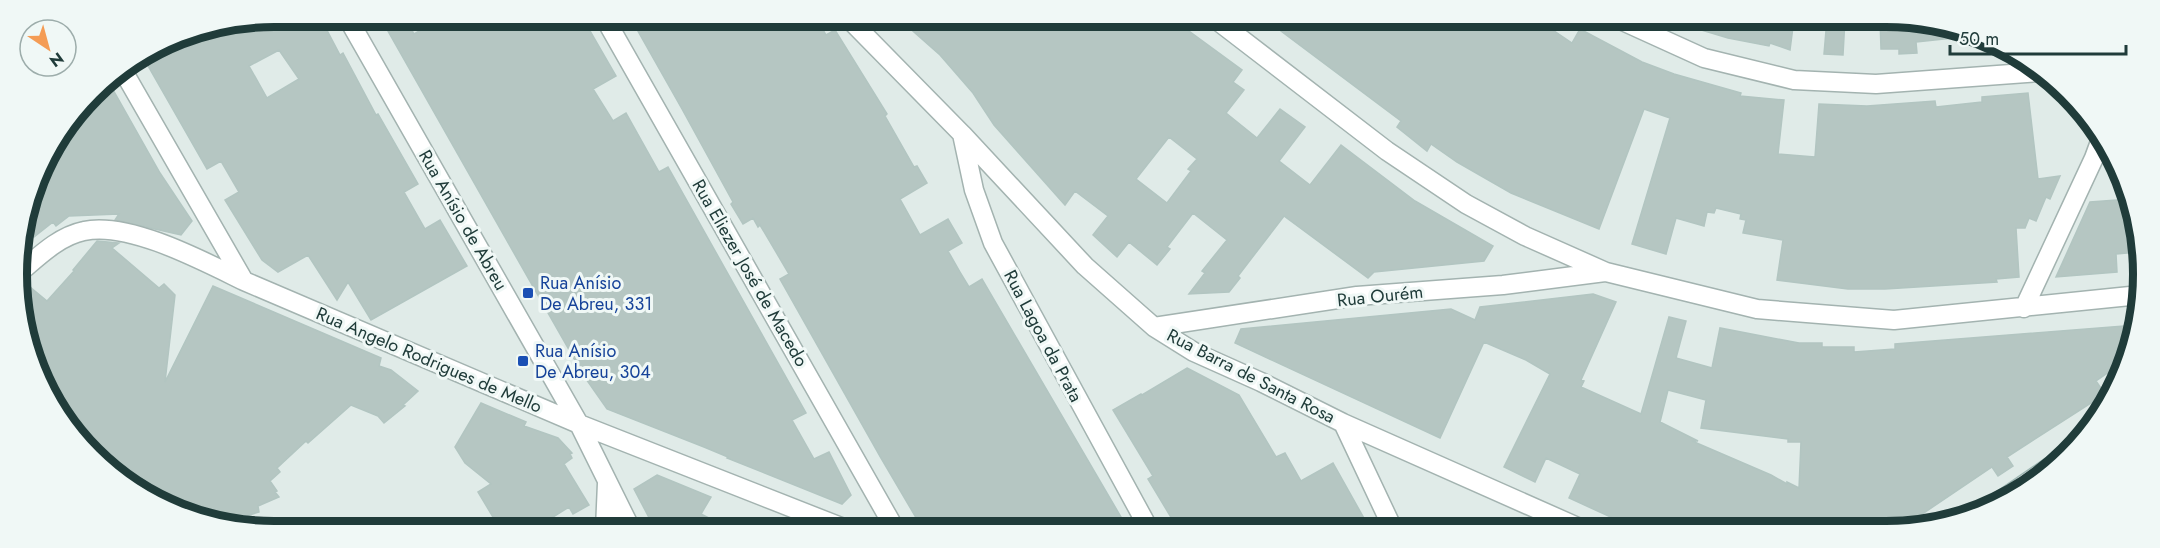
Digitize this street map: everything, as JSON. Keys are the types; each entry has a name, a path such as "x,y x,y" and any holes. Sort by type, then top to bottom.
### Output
{"street":[{"name":"Rua Anísio de Abreu","path":"353,27 579,424 627,521"},
{"name":"Rua Eliezer José de Macedo","path":"610,27 890,521"},
{"name":"Rua Barra de Santa Rosa","path":"857,27 962,134 1085,266 1154,327 1194,352 1343,423 1564,521"},
{"path":"1226,27 1387,151 1466,204 1525,236 1606,272 1757,309 1894,320 2132,296"},
{"path":"1636,27 1704,58 1794,80 1876,84 2028,73"},
{"path":"126,76 244,280"},
{"name":"Rua Lagoa da Prata","path":"962,134 974,190 993,243 1145,521"},
{"path":"2024,308 2098,148"},
{"name":"Rua Angelo Rodrigues de Mello","path":"28,266 48,249 71,235 83,231 105,229 124,231 194,257 579,424 826,521"},
{"name":"Rua Ourém","path":"1154,327 1357,297 1503,285 1606,272"},
{"path":"1343,423 1389,521"},
{"path":"605,521 607,482"}],"building":[{"path":"325,27 340,55 343,53 376,115 378,114 418,184 404,192 425,229 440,220 467,266 371,320 348,282 337,300 308,255 278,272 262,260 225,200 239,192 221,161 207,169 146,63 165,52 210,35 242,29","holes":["279,50 299,79 267,98 249,66"]},
{"path":"386,27 410,27 414,34 426,27 588,27 616,76 593,89 613,121 626,113 659,172 668,167 806,413 792,420 814,459 829,452 851,495 842,504 607,409 584,376"},
{"path":"636,27 815,27 817,29 822,27 826,35 835,30 887,114 885,116 914,167 917,166 927,183 900,199 920,235 948,219 962,243 948,251 960,272 969,287 982,279 1123,521 918,521 780,279 789,274 760,225 758,227 753,218 743,224"},
{"path":"908,27 1183,27 1242,70 1233,82 1244,90 1226,113 1257,138 1280,109 1305,127 1279,161 1310,185 1341,145 1415,201 1493,246 1484,261 1374,272 1368,278 1284,216 1238,276 1240,278 1229,292 1189,294 1205,273 1202,271 1227,240 1193,213 1167,247 1170,249 1157,265 1129,242 1117,257 1093,235 1108,216 1075,191 1065,205 994,125 973,93 940,55","holes":["1169,137 1197,159 1188,169 1191,171 1167,203 1136,179"]},
{"path":"1279,27 1548,27 1572,43 1580,29 1642,62 1674,74 1741,93 1740,96 1784,100 1778,154 1815,157 1819,104 1867,106 1935,101 1936,107 1982,102 1982,97 2028,93 2038,179 2060,176 2050,199 2046,197 2036,221 2029,218 2025,228 2016,228 2019,277 1996,279 1997,282 1885,289 1848,289 1777,280 1783,240 1743,233 1746,220 1740,219 1741,214 1716,208 1714,213 1707,212 1704,226 1676,218 1666,254 1632,244 1670,118 1644,109 1599,229 1511,193 1431,144 1427,151 1397,127 1401,121 1281,31"},
{"path":"1691,27 1793,27 1790,50 1770,43 1769,46 1728,38"},
{"path":"1826,27 1845,27 1843,55 1824,54"},
{"path":"1880,27 1918,29 1958,38 1916,42 1917,53 1899,54 1899,49 1881,49"},
{"path":"112,87 160,173 192,221 181,235 115,220 119,214 69,216 56,226 53,222 29,241 40,195 60,150 88,111"},
{"path":"2122,200 2132,253 2116,254 2117,272 2056,277 2090,202"},
{"path":"97,241 119,243 112,248 159,288 164,284 175,295 165,382 213,286 381,358 379,366 391,370 418,391 403,405 405,406 384,423 378,416 351,405 277,468 280,472 270,481 279,497 258,506 259,512 240,519 195,508 150,488 111,460 78,424 52,383 35,338 28,289 30,287 47,301"},
{"path":"1593,294 1616,302 1581,380 1584,381 1581,387 1641,414 1669,317 1686,321 1676,358 1712,368 1720,328 1799,343 1822,343 1822,347 1854,347 1854,352 1895,349 1895,344 2127,326 2114,368 2096,381 2103,392 2101,397 2007,457 2013,466 1998,476 1992,467 1915,519 1886,521 1619,521 1569,498 1580,474 1546,458 1535,482 1504,467 1550,374 1526,360 1484,342 1440,438 1235,343 1241,329 1451,309 1475,320 1480,307","holes":["1668,390 1706,400 1701,428 1788,439 1788,442 1801,442 1799,488 1692,441 1698,441 1660,422"]},
{"path":"1187,368 1239,395 1276,457 1285,453 1301,481 1333,463 1366,521 1173,521 1148,479 1153,476 1113,410"},
{"path":"481,403 526,422 524,426 558,438 572,453 570,454 572,458 564,464 589,505 573,514 569,507 547,521 486,521 493,517 478,492 491,484 465,463 455,447"},
{"path":"657,475 711,497 701,514 715,521 651,521 634,489"}],"place":[{"name":"Rua Anísio De Abreu, 331","path":"528,293"},
{"name":"Rua Anísio De Abreu, 304","path":"523,361"}]}
